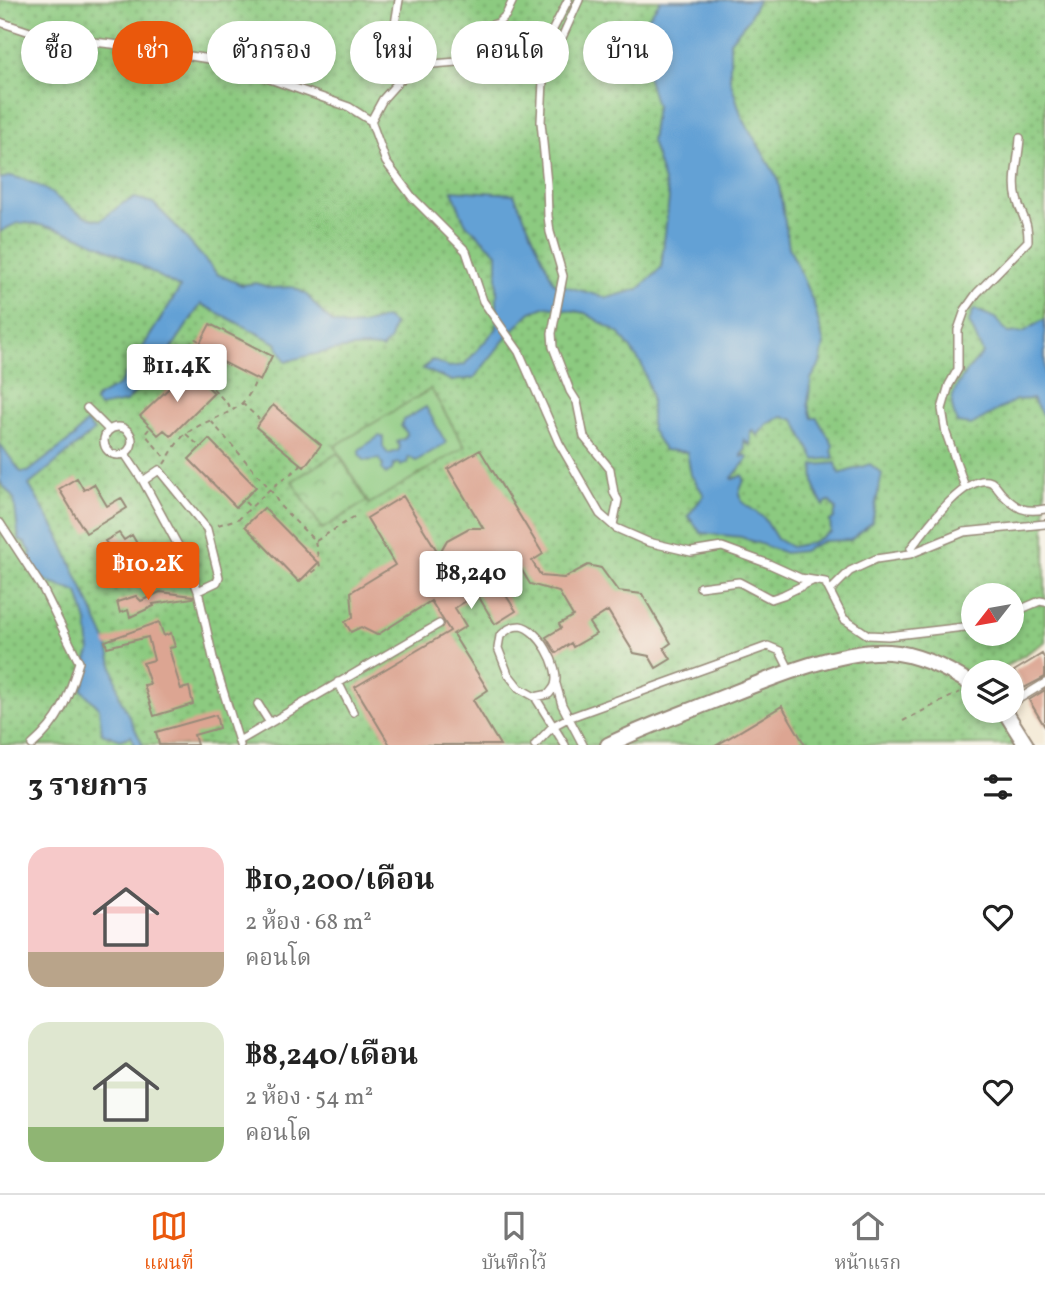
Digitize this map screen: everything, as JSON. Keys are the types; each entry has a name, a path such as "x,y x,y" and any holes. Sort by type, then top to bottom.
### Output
{"street":[{"path":"608,745 790,672 858,653 891,652 936,664 961,678"},
{"path":"1012,723 1026,745"}],"lane":[{"path":"396,21 399,0"},
{"path":"500,21 513,0"},
{"path":"557,21 568,0"},
{"path":"579,0 560,42 549,57 543,81 541,122 548,216 563,276 552,333 554,347 570,391 577,402 584,437 610,469 614,493 618,500 613,525"},
{"path":"0,22 45,37 216,60 349,107 371,121 386,162 412,197 466,251 483,301 519,352 559,443 600,514 613,525 648,542 691,552 722,547 800,578 825,582 844,619 868,635 888,636 961,627"},
{"path":"371,121 383,99 398,84"},
{"path":"965,487 946,433 942,409 948,385 958,369 958,330 965,310 976,293 1028,241 1028,222 1017,198 1020,138"},
{"path":"88,408 109,430"},
{"path":"123,427 131,435 132,446 125,454 114,455 105,447 104,436 109,430 123,427"},
{"path":"125,454 144,481 187,562 198,591 213,658 239,743 439,624"},
{"path":"144,481 159,470 207,529 219,576 217,582 198,591"},
{"path":"911,548 931,522 965,487 976,481 991,482 1015,506 1029,512 1045,509"},
{"path":"0,523 43,589 79,662 66,704 45,734 32,745"},
{"path":"830,591 850,571 876,559 910,554 964,532 1045,524"},
{"path":"700,587 739,582 771,599 812,580"},
{"path":"1024,608 1045,602"},
{"path":"565,745 535,697 519,688 502,661 500,636 510,627 523,626 534,633 547,650 555,667 558,697 583,745"},
{"path":"535,745 553,726 568,718 768,646 780,651 790,672"},
{"path":"338,682 353,712"},
{"path":"1024,696 1045,683"},
{"path":"535,697 549,694 556,684"},
{"path":"258,704 270,723"}],"path":[{"path":"199,341 194,338 184,357 234,411"},
{"path":"159,470 185,434 234,411 251,393 256,382"},
{"path":"242,403 259,419"},
{"path":"211,421 270,489 281,506 316,541 320,567 307,576"},
{"path":"149,429 145,433 167,460"},
{"path":"185,434 198,445"},
{"path":"207,529 240,518 270,489 301,466"},
{"path":"245,502 250,508"},
{"path":"316,541 357,515"},
{"path":"240,518 245,522"},
{"path":"903,721 961,687"}],"green space":[{"path":"0,0 1045,0 1045,642 1016,660 961,660 961,723 1011,723 1025,745 0,745"},
{"path":"431,389 465,447 369,504 335,446"},
{"path":"338,453 367,501 322,529 292,481"}],"water":[{"path":"661,0 758,0 748,20 730,41 730,79 742,117 778,179 789,247 814,304 824,344 820,364 811,379 808,404 812,418 817,418 833,445 834,458 815,460 794,420 783,416 767,424 757,436 751,431 750,446 744,440 745,449 742,454 742,457 746,455 748,458 732,478 743,475 739,493 742,502 764,518 777,539 791,547 811,543 831,532 830,521 834,518 836,509 829,501 824,506 818,497 814,465 836,463 839,474 870,464 882,474 872,522 851,540 823,541 803,551 785,553 741,537 701,533 688,516 704,495 691,475 687,452 664,450 651,429 651,394 642,365 620,334 585,313 547,306 531,312 509,334 474,378 452,381 423,369 432,360 449,367 464,365 497,328 497,253 465,223 452,190 514,194 554,283 607,298 639,289 661,268 669,198 651,141 656,106 650,84 673,84 673,21 646,21"},
{"path":"11,176 39,186 73,209 94,219 101,220 123,203 135,198 153,203 217,274 242,285 256,283 271,288 293,287 306,294 334,323 346,326 363,325 385,318 394,324 390,340 382,349 348,349 286,362 276,343 201,304 157,370 126,402 99,407 95,402 96,398 119,385 180,288 102,246 59,230 19,223 0,232 0,179"},
{"path":"974,309 995,318 1008,333 1023,332 1045,319 1045,419 1032,399 1016,400 971,425 957,423 952,406 953,394 964,375 983,353 969,322"},
{"path":"426,407 446,443 416,461 409,457 407,463 401,466 399,463 394,464 392,470 386,474 379,459 368,461 361,457 359,450 379,436 383,437 383,447 388,454 398,451 400,447 397,442 405,438 407,433 401,426 404,420"},
{"path":"86,422 94,431 29,485 58,534 107,643 120,698 143,745 135,745 131,736 120,740 102,733 99,708 81,689 90,652 87,622 78,593 42,579 31,570 31,552 25,543 19,540 14,499 0,482 0,444 21,472 28,472 74,437"}],"building":[{"path":"210,324 272,356 260,381 197,349"},
{"path":"190,368 214,393 171,436 164,430 158,435 140,416"},
{"path":"273,405 321,445 304,467 256,427"},
{"path":"209,439 256,487 236,507 189,459"},
{"path":"480,450 543,554 532,561 541,576 564,578 588,565 601,568 618,591 642,594 671,643 664,648 671,659 656,668 649,656 634,653 608,611 589,623 596,634 573,647 571,643 556,653 546,637 561,628 559,624 573,616 559,592 530,584 521,569 498,583 516,611 495,624 477,594 455,608 466,626 453,634 488,690 473,700 500,745 390,745 355,687 450,631 431,601 377,635 361,627 351,632 345,622 353,617 351,592 395,565 367,518 403,496 439,554 447,540 469,528 483,528 448,469"},
{"path":"77,478 84,490 94,484 107,506 121,498 127,508 86,533 59,489"},
{"path":"264,508 318,563 299,582 245,526"},
{"path":"119,533 124,540 132,535 147,561 143,564 147,570 125,584 105,551 110,548 105,541"},
{"path":"160,592 193,598 153,604 154,606 130,617 128,610 120,613 117,602 136,596 141,601"},
{"path":"159,622 164,636 171,633 175,647 169,648 176,673 181,689 189,687 193,704 154,716 144,685 150,684 143,663 154,660 148,637 107,647 105,641"},
{"path":"1042,654 1045,659 1045,677 1024,688 1024,665"},
{"path":"1045,690 1045,727 1029,700"},
{"path":"782,706 805,745 717,745"},
{"path":"216,715 219,728 194,735 197,745 159,745 156,732"}]}
